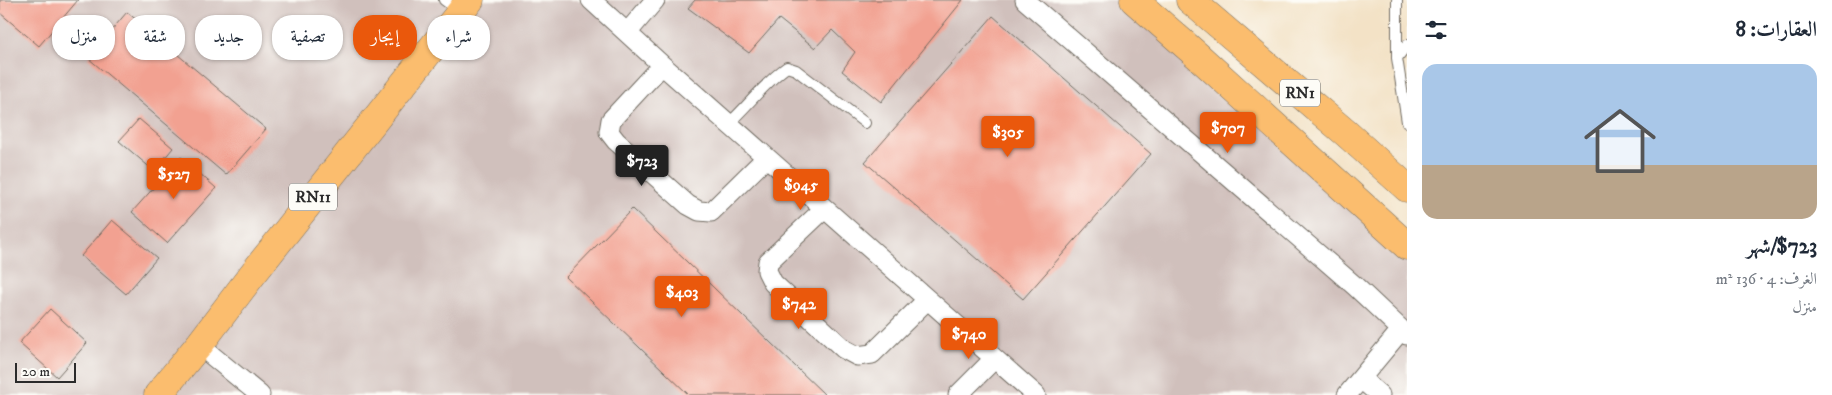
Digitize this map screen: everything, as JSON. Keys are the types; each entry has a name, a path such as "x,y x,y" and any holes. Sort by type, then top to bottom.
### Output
{"main road":[{"name":"RN1","path":"1134,0 1407,246"},
{"name":"RN1","path":"1190,0 1347,134 1407,188"},
{"name":"RN11","path":"158,395 252,275 458,4"}],"street":[{"path":"591,0 766,158 1036,395"},
{"path":"627,34 655,0"},
{"path":"1025,0 1355,286 1404,332 1348,395"},
{"path":"662,65 611,120 609,132 616,141 688,205 699,211 711,212 766,158"},
{"path":"824,209 768,262 767,270 773,283 844,349 857,356 872,354 927,300"},
{"path":"199,344 260,395"},
{"path":"958,395 994,359"},
{"path":"1361,379 1380,395"}],"lane":[{"path":"1397,0 1397,58 1407,122"},
{"path":"1397,58 1407,45"},
{"path":"728,124 774,76 787,67 796,70 865,123"}],"shaded area":[{"path":"0,0 1152,0 1407,245 1407,395 0,395"}],"building":[{"path":"0,0 78,0 65,15 52,15 52,31 39,46 0,13"},
{"path":"695,0 963,0 881,102 842,71 855,52 832,30 815,48 779,19 749,53 688,8"},
{"path":"127,12 131,15 125,15 125,60 184,60 266,129 226,175 90,60 115,60 115,26"},
{"path":"993,16 1151,154 1023,299 865,162"},
{"path":"139,119 173,148 154,171 119,141"},
{"path":"181,157 216,188 167,243 132,212"},
{"path":"632,209 825,395 689,395 566,277"},
{"path":"112,220 157,258 126,294 81,256"},
{"path":"50,309 87,343 57,377 19,343"}]}
